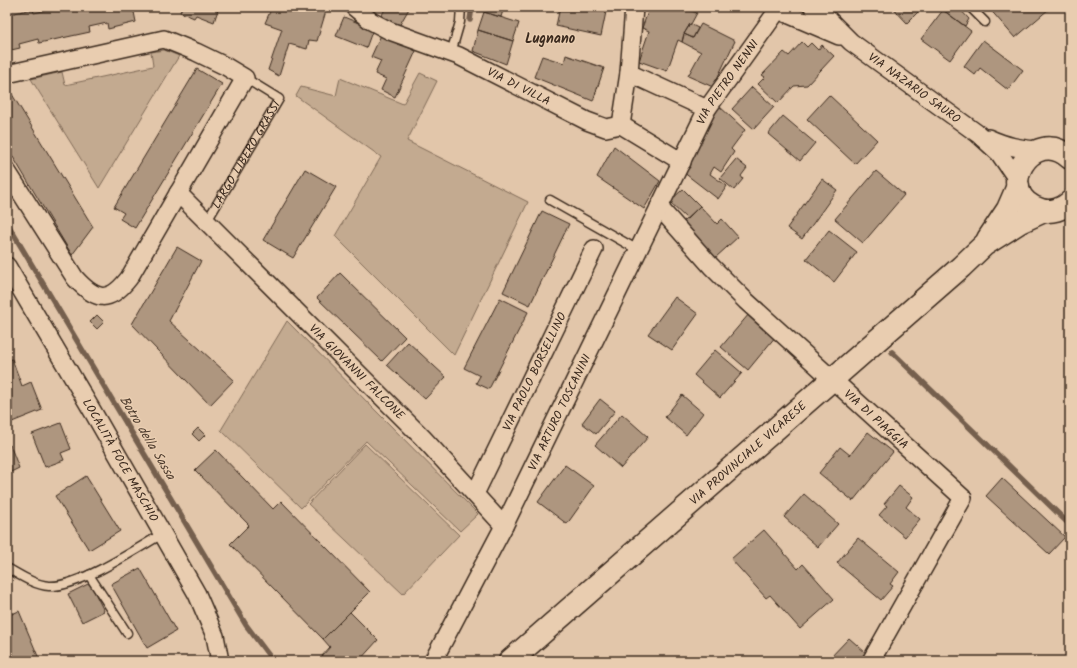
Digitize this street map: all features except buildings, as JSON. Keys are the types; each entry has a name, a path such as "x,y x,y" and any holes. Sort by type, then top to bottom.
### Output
{"main road":[{"name":"VIA PROVINCIALE VICARESE","path":"984,245 1008,209 1017,183 1018,172 1022,162 1030,155 1058,149"},
{"path":"1017,183 1020,193 1026,202 1034,208 1061,208"},
{"name":"VIA PROVINCIALE VICARESE","path":"510,661 961,267 984,245 1020,222 1061,208"}],"street":[{"name":"VIA DI VILLA","path":"354,7 371,21 390,31 451,52 587,121 606,128 621,125"},
{"path":"634,7 629,74 621,125 682,162"},
{"name":"VIA NAZARIO SAURO","path":"779,8 851,42"},
{"name":"VIA PIETRO NENNI","path":"682,162 707,109 779,8"},
{"name":"VIA NAZARIO SAURO","path":"817,9 851,42 978,134 999,153 1017,183"},
{"path":"7,74 164,39 208,57 245,78 129,278 119,290 111,296 105,297 88,291 75,278 7,171"},
{"path":"629,74 707,109"},
{"name":"VIA NAZARIO SAURO","path":"978,134 1009,147 1021,149 1058,149"},
{"name":"VIA ARTURO TOSCANINI","path":"433,661 504,526 658,207 682,162"},
{"name":"LARGO LIBERO GRASSI","path":"178,193 207,221"},
{"name":"VIA DI PIAGGIA","path":"658,207 711,266 746,301 963,498 871,661"},
{"name":"VIA GIOVANNI FALCONE","path":"207,221 423,438 504,526"},
{"name":"VIA PAOLO BORSELLINO","path":"475,494 594,249"},
{"name":"LOCALITÀ FOCE MASCHIO","path":"7,266 93,412 197,594 215,636 220,661"}],"lane":[{"path":"451,52 460,22 461,7"},
{"path":"970,7 985,22"},
{"name":"LARGO LIBERO GRASSI","path":"207,221 280,99 245,78"},
{"path":"550,200 638,250"},
{"path":"7,568 33,583 49,586 63,585 89,575 162,534"},
{"path":"89,575 127,633"}],"shaded area":[{"path":"164,50 179,56 99,188 31,79 62,72 65,85 153,66 151,52"},
{"path":"420,73 437,81 407,141 528,202 454,355 335,236 381,157 296,96 301,87 336,96 340,78 403,104"},
{"path":"287,321 478,514 460,531 366,441 301,508 221,430"},
{"path":"365,444 459,535 403,594 308,504"}],"waterway":[{"path":"470,20 472,7"},
{"name":"Botro della Sassa","path":"7,223 246,625 273,661"},
{"path":"892,352 1070,525"}],"district":[{"name":"Lugnano","path":"550,39"}]}
